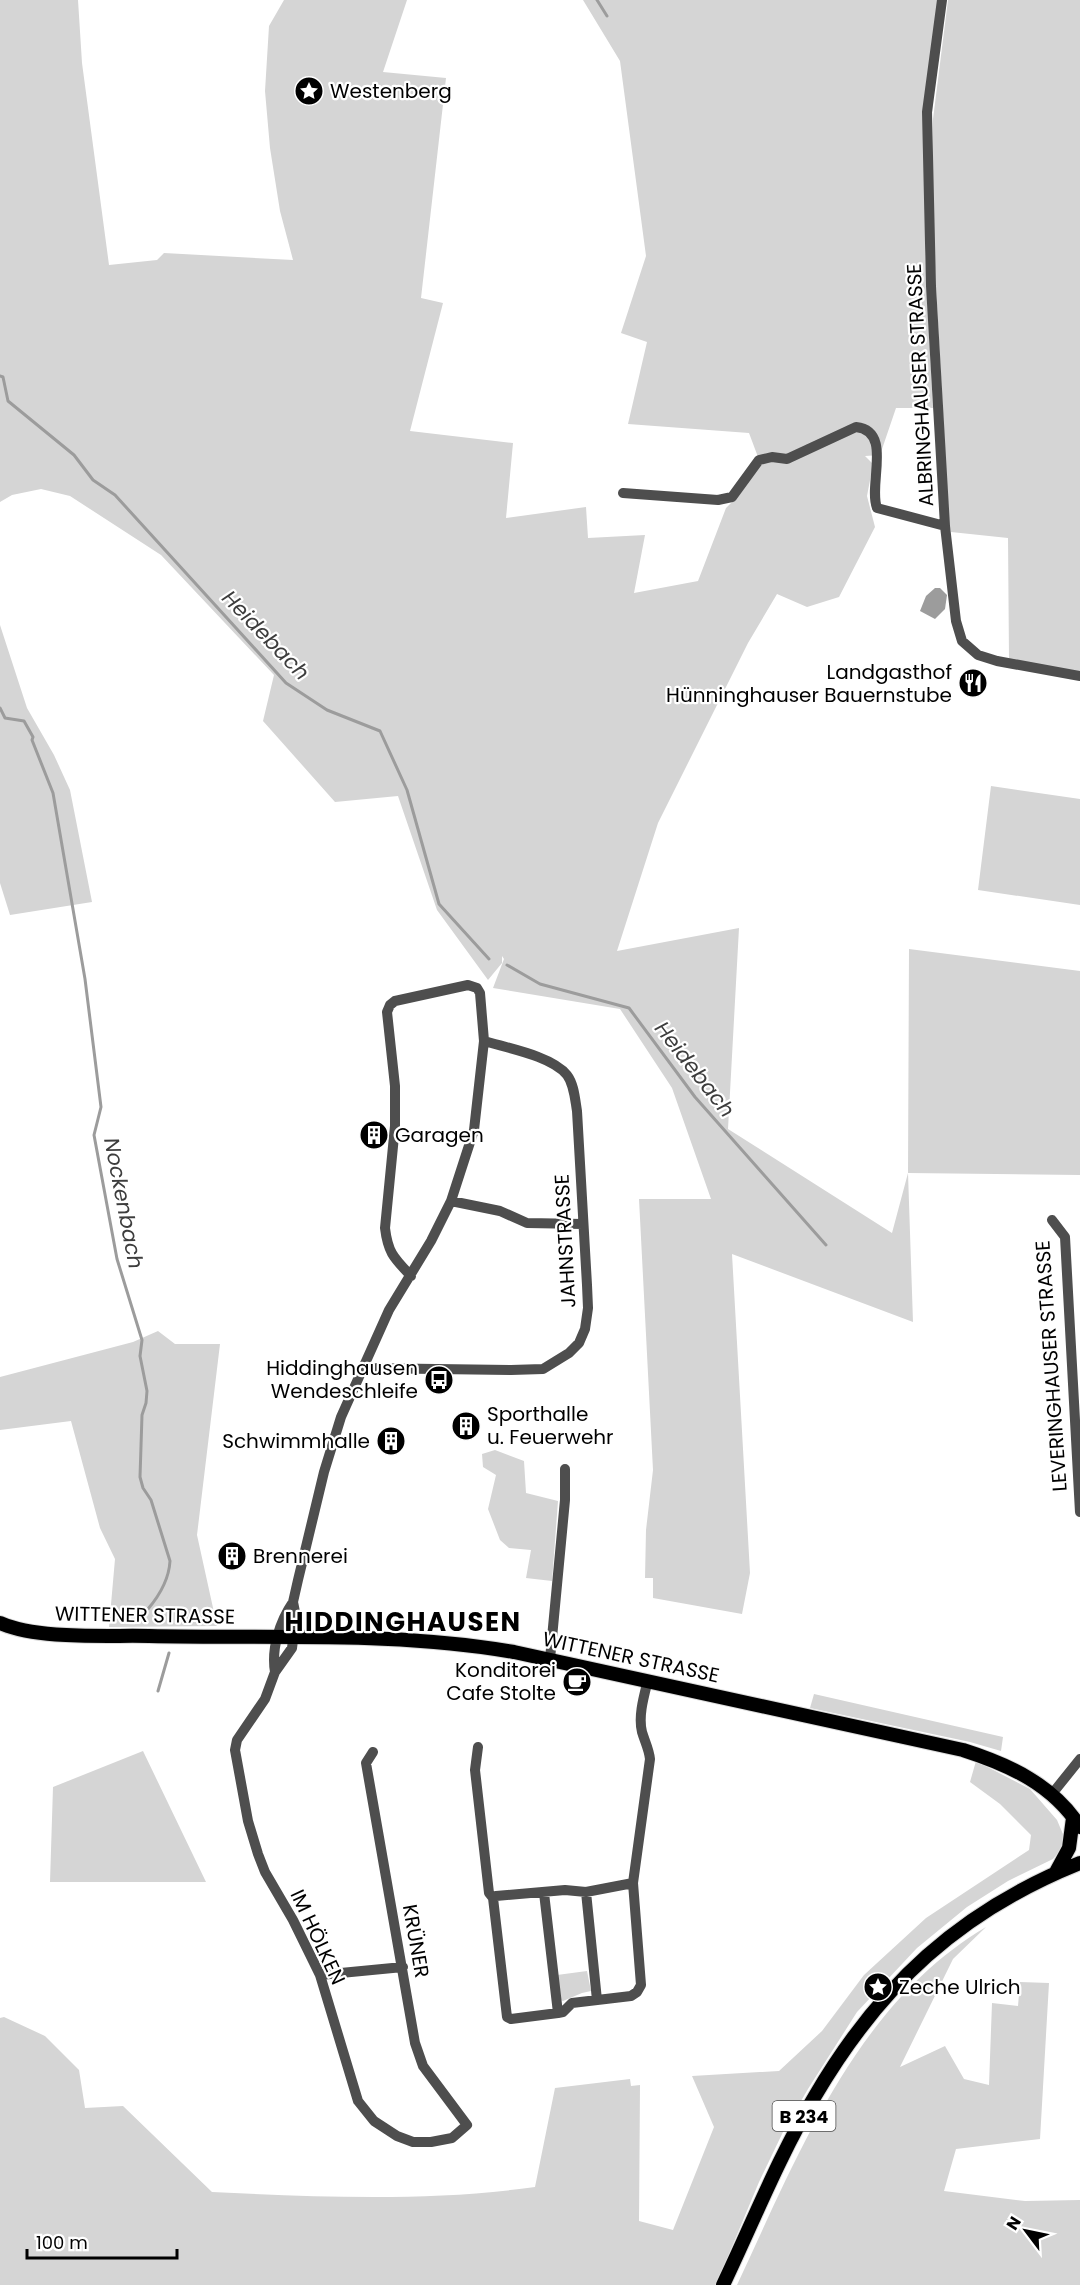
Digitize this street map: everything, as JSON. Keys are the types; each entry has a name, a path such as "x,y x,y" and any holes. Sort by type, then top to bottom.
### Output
{"main road":[{"name":"WITTENER STRASSE","path":"0,1623 18,1629 45,1632 443,1641 550,1659 963,1750 1014,1769 1052,1794 1078,1824"},
{"path":"1056,1872 1069,1848 1078,1824"},
{"name":"B 234","path":"723,2285 785,2151 805,2115 833,2067 860,2028 897,1984 923,1958 978,1915 1003,1899 1056,1872 1080,1863"}],"street":[{"name":"ALBRINGHAUSER STRASSE","path":"942,0 927,112 931,286 945,526 956,621 962,641 978,655 997,662 1080,676"},
{"path":"623,493 718,500 732,498 759,460 772,457 787,459 856,428 866,428 875,437 877,453 874,500 877,508 945,526"},
{"path":"295,1638 296,1617 293,1602 324,1472 341,1417 389,1310 411,1276 452,1201 474,1130 484,1041 480,993 477,988 468,986 395,1001 387,1012 395,1086 395,1126 385,1228 391,1255 411,1276"},
{"name":"JAHNSTRASSE","path":"362,1368 543,1369 569,1353 579,1343 585,1329 588,1308 577,1111 573,1088 568,1076 556,1064 484,1041"},
{"path":"452,1201 500,1211 527,1223 583,1224"},
{"name":"LEVERINGHAUSER STRASSE","path":"1052,1220 1065,1237 1080,1512"},
{"path":"550,1659 565,1500 565,1469"},
{"name":"IM HÖLKEN","path":"276,1672 273,1659 278,1637 284,1614 293,1602"},
{"name":"IM HÖLKEN","path":"295,1638 265,1698 237,1740 236,1757 248,1821 258,1854 320,1975 358,2101 374,2121 397,2136 413,2142 431,2142 452,2138 467,2124"},
{"path":"478,1747 475,1770 489,1893 493,1898 507,2017 511,2019 558,2013 563,2012 572,2003 631,1996 641,1985 633,1883 650,1759 641,1719 648,1680"},
{"name":"KRÜNER","path":"373,1752 366,1763 415,2043 423,2066 467,2124"},
{"path":"1052,1794 1080,1759"},
{"path":"493,1898 565,1890 586,1892 633,1883"},
{"path":"586,1892 597,2000"},
{"path":"544,1893 558,2013"},
{"path":"320,1975 403,1967"}],"shaded area":[{"path":"0,0 78,0 82,63 109,265 157,260 164,253 293,260 280,211 270,148 265,91 269,26 284,0 407,0 383,72 446,78 421,298 443,303 410,431 513,443 506,518 586,507 588,538 645,535 634,593 698,581 726,508 740,494 761,462 791,455 767,453 758,457 749,433 628,424 647,342 621,333 646,256 620,61 583,0 938,0 925,252 933,408 896,408 880,455 865,456 873,464 867,496 875,527 839,597 807,607 777,594 748,643 658,823 617,951 739,928 728,1129 892,1233 908,1173 913,1322 732,1254 750,1573 742,1614 653,1598 653,1578 645,1578 646,1530 653,1470 639,1199 711,1199 672,1088 620,1009 493,988 504,959 502,956 502,963 488,980 437,910 398,796 335,802 263,721 274,675 161,555 70,496 41,489 12,495 0,502"},
{"path":"948,0 1080,0 1080,673 1009,659 1008,538 951,532 949,524 932,212 933,119"},
{"path":"935,588 940,588 947,595 945,609 935,619 920,611 926,596"},
{"path":"0,625 27,708 54,755 70,790 92,902 10,915 0,883"},
{"path":"991,786 1080,799 1080,905 978,890"},
{"path":"909,949 1080,971 1080,1175 908,1173"},
{"path":"158,1331 175,1344 220,1344 197,1535 217,1626 109,1627 115,1559 100,1528 71,1421 0,1430 0,1377 133,1342"},
{"path":"495,1450 524,1461 526,1493 558,1501 552,1581 526,1578 531,1550 509,1548 500,1540 488,1509 496,1475 483,1467 482,1454"},
{"path":"814,1694 1003,1737 1001,1751 970,1742 810,1708"},
{"path":"143,1751 206,1882 50,1882 53,1787"},
{"path":"976,1761 1030,1789 1057,1820 1065,1839 1062,1848 1053,1859 1008,1881 967,1907 917,1948 857,2012 783,2132 759,2182 716,2285 0,2285 0,2018 4,2017 45,2036 79,2070 85,2108 123,2106 212,2192 374,2197 455,2195 535,2187 555,2088 630,2079 631,2086 640,2085 639,2221 673,2230 714,2127 692,2076 779,2071 822,2031 864,1975 926,1918 1029,1850 1031,1835 1000,1804 970,1782"},
{"path":"986,1927 953,1959 900,2067 945,2046 964,2079 989,2085 992,2003 1018,2006 1020,1982 1049,1983 1040,2139 956,2149 944,2191 1025,2201 1080,2200 1080,2285 737,2285 808,2135 866,2040 901,1997 940,1959"},
{"path":"587,1971 591,1991 563,2001 558,1999 557,1975"}],"waterway":[{"path":"597,0 607,16"},
{"name":"Heidebach","path":"0,376 3,377 8,401 74,455 93,480 115,495 286,683 327,710 380,731 407,790 439,904 489,959"},
{"name":"Nockenbach","path":"0,708 5,718 24,721 33,737 32,740 53,793 85,979 101,1107 94,1135 117,1259 142,1340 140,1356 147,1391 142,1415 140,1477 143,1488 151,1500 170,1561 163,1587 148,1609"},
{"name":"Heidebach","path":"507,965 540,984 629,1008 695,1097 826,1245"},
{"name":"Nockenbach","path":"158,1691 169,1653"}],"place":[{"name":"Westenberg","path":"309,91"},
{"name":"Landgasthof Hünninghauser Bauernstube","path":"973,683"},
{"name":"Garagen","path":"374,1135"},
{"name":"Hiddinghausen Wendeschleife","path":"439,1380"},
{"name":"Sporthalle u. Feuerwehr","path":"466,1426"},
{"name":"Schwimmhalle","path":"391,1441"},
{"name":"Brennerei","path":"232,1556"},
{"name":"Konditorei Cafe Stolte","path":"577,1682"},
{"name":"Zeche Ulrich","path":"878,1987"}],"district":[{"name":"HIDDINGHAUSEN","path":"403,1622"}]}
